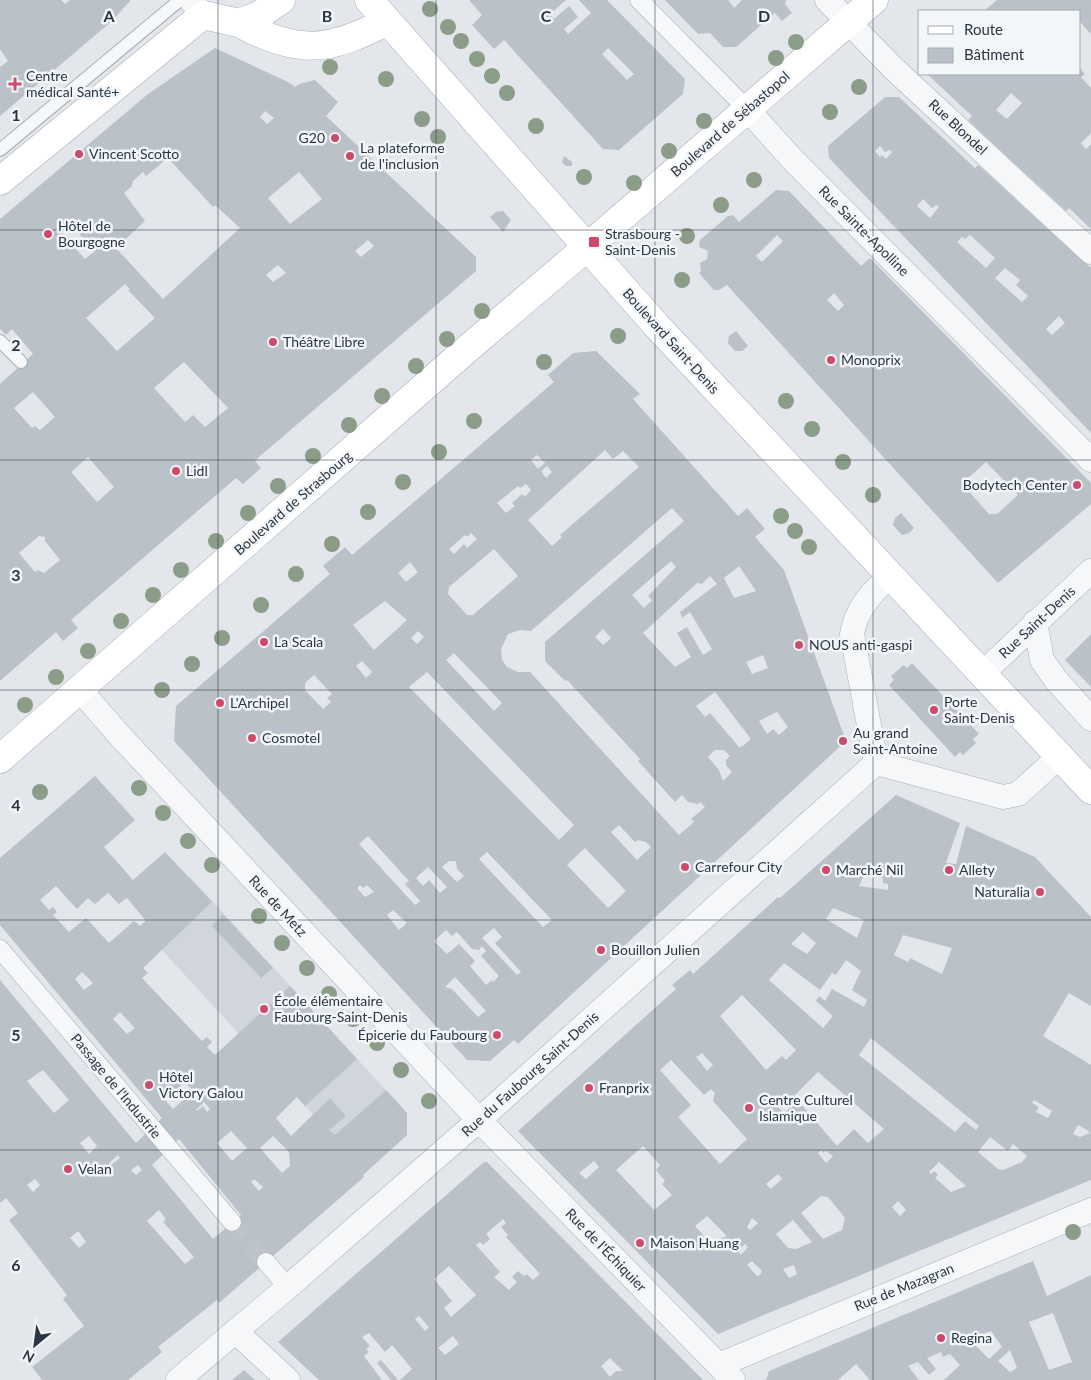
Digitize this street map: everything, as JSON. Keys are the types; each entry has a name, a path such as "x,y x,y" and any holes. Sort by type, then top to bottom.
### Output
{"main road":[{"path":"239,23 258,16 281,0"},
{"name":"Boulevard Saint-Denis","path":"369,0 586,248 760,439 983,673 1091,790"},
{"name":"Boulevard de Sébastopol","path":"586,248 874,0"},
{"path":"0,181 197,8 239,23 264,37 299,46 341,42 357,37 387,21"},
{"name":"Boulevard de Strasbourg","path":"0,759 466,350 586,248"}],"street":[{"name":"Rue Sainte-Apolline","path":"639,0 747,109 792,159 1091,460"},
{"name":"Rue Blondel","path":"827,0 892,67 1091,252"},
{"name":"Rue Saint-Denis","path":"983,673 1091,571"},
{"path":"890,576 864,604 854,623 852,634 876,763 1003,797 1018,794 1060,756"},
{"path":"1035,622 1042,660 1056,680 1091,719"},
{"name":"Rue de Metz","path":"80,690 121,737 479,1120"},
{"name":"Rue du Faubourg Saint-Denis","path":"178,1380 236,1332 479,1120 876,763"},
{"name":"Passage de l'Industrie","path":"0,949 232,1222"},
{"name":"Rue de l'Échiquier","path":"479,1120 726,1373"},
{"name":"Rue de Mazagran","path":"726,1373 1091,1210"},
{"path":"266,1262 288,1287"},
{"path":"236,1332 288,1380"}],"lane":[{"path":"0,150 180,0"},
{"path":"0,341 21,362"}],"shaded area":[{"name":"École élémentaire Faubourg-Saint-Denis","path":"190,877 407,1113 407,1135 367,1170 305,1106 140,926"}],"building":[{"path":"0,0 61,0 65,4 70,0 131,0 112,21 0,116 0,67 8,61 0,49"},
{"path":"469,0 566,0 550,14 554,19 569,6 578,17 564,29 568,34 591,13 579,0 607,0 685,79 683,94 619,150 603,149 504,40 494,49 472,25 482,15","holes":["608,48 634,74 627,80 602,54"]},
{"path":"665,0 728,0 734,8 742,0 786,0 785,4 792,13 782,21 775,13 736,47 723,47 710,33 698,34"},
{"path":"997,0 1091,0 1091,34 1081,23 1081,10 985,10"},
{"path":"215,48 295,87 299,84 315,80 338,102 326,116 476,257 476,271 259,457 255,461 261,468 243,484 236,478 71,620 78,628 63,641 56,632 0,681 0,384 33,354 12,329 6,335 0,329 0,219 148,94","holes":["265,111 274,118 267,124 260,117","168,158 213,207 215,205 240,228 163,299 116,248 145,221 124,193 143,172 146,176","299,172 322,199 290,224 268,198","72,224 76,226 82,238 95,251 85,259 62,233","368,240 374,246 361,257 355,251","278,265 286,273 273,282 266,275","125,284 130,289 128,290 155,318 117,351 86,318","184,362 228,408 205,427 193,415 185,422 154,388","33,392 55,417 40,430 35,426 32,428 14,408","88,457 114,487 97,502 71,472","39,536 45,537 45,541 60,560 44,573 38,570 35,572 19,553"]},
{"path":"1081,69 1085,74 1081,77 1091,88 1091,133 1081,143 1086,149 1091,144 1091,229 1069,208 1066,211 968,120 972,116 928,75 1081,75","holes":["1011,93 1022,103 1007,119 996,110"]},
{"path":"885,97 899,97 975,168 978,165 1091,268 1091,433 829,158 828,146","holes":["880,146 885,152 890,150 892,152 886,159 882,155 880,157 875,151","923,199 932,208 936,205 939,207 930,218 917,206","970,235 995,258 986,268 957,242 962,237 965,239","1005,268 1020,280 1016,285 1028,296 1022,302 995,278","1059,316 1065,323 1052,335 1046,329"]},
{"path":"564,156 572,162 572,166 566,166 562,162"},
{"path":"776,190 789,191 861,266 870,258 1091,483 1091,504 998,583 727,285 719,290 714,290 699,273 701,271 700,263 707,259 708,251 699,247 700,240 728,216 733,215 739,222","holes":["777,235 783,241 762,262 756,256","834,293 844,305 838,311 827,300","986,462 1018,495 997,514 989,514 964,486 966,480"]},
{"path":"503,211 511,220 503,232 490,217 496,212"},
{"path":"736,331 748,346 742,351 735,351 728,343 729,336"},
{"path":"596,351 640,394 633,399 738,516 747,508 765,529 755,537 784,570 846,741 518,1044 514,1040 490,1061 467,1060 174,741 176,706 330,574 323,566 345,547 352,555 554,382 548,375 573,353","holes":["605,450 613,459 623,451 639,467 560,535 562,537 552,546 528,520","537,455 545,463 538,469 531,460","547,466 552,472 546,478 541,471","526,484 531,490 525,497 522,494 512,503 515,506 506,513 497,503 518,486 520,488","672,508 684,521 545,642 545,661 565,681 567,680 640,759 638,761 675,802 682,795 688,802 698,804 700,802 705,807 691,819 694,822 679,835 530,672 518,672 507,667 502,660 501,649 508,634 520,630 531,631","471,533 477,539 467,548 464,544 454,554 449,549 465,535 467,537","494,549 518,576 473,615 467,615 448,594 449,587","671,561 676,567 648,596 652,600 644,608 632,595","410,562 418,572 406,582 398,573","739,566 756,591 734,598 724,578","710,576 717,584 680,612 682,618 690,612 712,649 703,655 687,627 677,633 691,657 675,667 643,633 697,583 702,584","385,601 407,620 374,650 353,625","603,629 611,638 603,645 595,637","418,631 424,637 417,644 411,638","454,653 502,703 494,711 446,660","763,655 768,668 752,674 746,662","362,661 372,672 366,678 356,666","427,672 574,825 559,840 409,687","314,675 332,694 327,698 331,702 323,709 305,690 305,683","715,692 751,739 739,747 710,713 705,717 696,706","777,712 788,727 779,735 773,729 767,734 759,721","715,750 724,750 730,756 726,760 726,765 732,772 723,781 719,770 708,757","619,825 635,842 638,840 646,842 651,847 637,860 611,832","368,836 409,881 405,884 420,901 415,905 359,844","585,848 626,891 608,908 567,865","487,852 552,920 543,927 479,859","449,861 456,861 457,869 464,876 457,882 442,867","428,867 447,887 440,893 429,880 423,886 416,878","360,885 363,888 367,885 374,892 365,897 357,888","393,910 407,923 399,930 387,915","494,928 502,937 495,943 521,972 517,975 482,938","446,930 452,936 457,932 472,949 479,950 482,946 486,951 481,956 499,976 493,982 492,980 486,985 470,966 475,961 459,944 447,954 434,941","455,977 486,1011 478,1017 452,989 445,987"]},
{"path":"901,513 914,528 909,533 902,535 893,525 895,518"},
{"path":"1091,634 1091,687 1065,660"},
{"name":"Porte Saint-Denis","path":"912,663 979,734 973,739 976,743 963,755 960,752 955,757 889,685 894,680 891,676 904,665 907,668"},
{"path":"95,776 135,820 104,847 133,880 165,852 212,902 143,968 148,973 142,978 202,1041 207,1037 212,1042 207,1047 215,1055 290,986 357,1059 305,1106 297,1097 276,1118 291,1136 330,1098 346,1116 329,1130 335,1135 386,1090 407,1113 407,1135 363,1175 364,1177 219,1303 217,1300 158,1347 162,1352 128,1380 42,1380 32,1367 84,1326 63,1299 67,1295 9,1220 18,1213 6,1198 0,1203 0,980 136,1143 162,1118 0,925 0,858","holes":["56,886 77,909 88,898 95,904 108,893 119,904 127,898 146,921 140,926 134,921 109,943 86,918 69,932 53,915 57,912 53,907 49,910 40,900","82,972 93,983 84,990 75,979","120,1012 135,1028 127,1034 113,1019","43,1070 69,1100 54,1113 27,1081","185,1082 193,1091 173,1109 165,1100","204,1102 210,1109 207,1112 203,1106 197,1111 196,1110","231,1131 247,1148 232,1161 217,1143","89,1136 97,1146 89,1154 80,1143","273,1136 289,1152 290,1166 282,1173 260,1148","179,1139 241,1215 213,1239 152,1165","118,1155 120,1158 110,1166 109,1163","138,1165 142,1170 136,1175 131,1170","35,1179 40,1185 33,1192 27,1185","254,1179 263,1187 259,1191 251,1182","159,1210 166,1219 163,1222 194,1257 185,1264 147,1221","78,1231 86,1242 79,1248 70,1238"]},
{"path":"896,795 960,823 946,863 956,864 966,826 1035,857 1091,917 1091,1006 1069,993 1043,1036 1091,1065 1091,1180 718,1334 518,1131 676,989 672,985 690,970 693,974 778,897 780,898","holes":["864,875 883,878 883,883 888,884 888,890 859,886","833,908 864,920 857,938 826,919","803,932 816,943 807,954 791,944","903,935 952,948 942,974 910,958 908,962 894,955","846,960 861,971 852,990 867,1000 864,1007 832,989 825,1001 819,996 816,1001 833,1016 823,1028 769,980 784,963 820,990 832,973 836,975","742,995 796,1050 786,1060 782,1056 766,1070 720,1016","871,1038 979,1126 976,1130 965,1121 955,1132 859,1055","702,1053 713,1065 707,1071 696,1057","671,1060 704,1095 711,1089 715,1093 713,1101 747,1139 720,1164 678,1117 691,1105 660,1070","818,1072 884,1129 868,1143 854,1129 837,1146 794,1096","781,1096 781,1100 790,1108 784,1113 774,1102","1034,1100 1052,1111 1048,1118 1036,1112 1039,1107 1032,1103","1078,1125 1090,1133 1080,1137 1073,1134","990,1137 1008,1151 1013,1144 1027,1156 1022,1162 1003,1170 998,1169 978,1152","643,1146 660,1165 656,1170 665,1181 662,1184 672,1195 654,1210 616,1170","821,1150 823,1153 826,1151 833,1156 826,1163 818,1153","594,1161 599,1167 586,1179 579,1173","939,1162 966,1186 951,1192 935,1178 938,1175 934,1171 931,1174 929,1172","778,1174 782,1179 771,1189 766,1184","821,1196 828,1197 845,1218 842,1230 823,1239 801,1213","898,1201 906,1210 900,1216 892,1207","707,1216 727,1236 710,1243 695,1226","752,1218 758,1223 750,1230 747,1227","793,1220 812,1242 796,1249 788,1248 776,1234","745,1244 748,1247 741,1255 738,1251","752,1261 762,1271 757,1276 747,1265","794,1265 797,1274 789,1278 783,1269"]},
{"path":"223,914 273,968 261,978 212,926"},
{"path":"484,1162 487,1162 703,1380 400,1380 412,1369 392,1345 385,1352 369,1333 362,1337 370,1346 366,1349 369,1352 364,1356 382,1380 319,1380 278,1342","holes":["503,1219 506,1223 501,1227 508,1235 506,1237 540,1274 533,1280 527,1274 524,1276 518,1271 512,1277 517,1282 509,1290 494,1277 500,1272 476,1245 480,1242 483,1245 490,1239 486,1234","449,1266 476,1295 451,1317 444,1308 452,1301 434,1279","419,1316 429,1327 425,1331 415,1319","453,1336 459,1344 445,1355 438,1348","610,1358 623,1371 616,1371 610,1377 601,1366"]},
{"path":"1033,1261 1047,1296 1091,1275 1091,1380 944,1380 960,1365 950,1354 943,1357 941,1352 927,1358 936,1369 929,1375 918,1362 908,1366 919,1380 870,1380 856,1364 838,1380 766,1380 769,1371","holes":["1053,1313 1072,1362 1049,1370 1029,1322","991,1331 1002,1347 989,1359 969,1339","1010,1350 1017,1368 1010,1372 998,1361"]},
{"path":"381,1360 398,1380 391,1380 377,1363"},
{"path":"244,1370 255,1380 232,1380"}],"tunnel":[{"path":"232,1222 266,1262"}],"place":[{"name":"Centre médical Santé+","path":"15,84"},
{"name":"G20","path":"335,138"},
{"name":"Vincent Scotto","path":"79,154"},
{"name":"La plateforme de l'inclusion","path":"350,156"},
{"name":"Hôtel de Bourgogne","path":"48,234"},
{"name":"Strasbourg - Saint-Denis","path":"594,242"},
{"name":"Théâtre Libre","path":"273,342"},
{"name":"Monoprix","path":"831,360"},
{"name":"Lidl","path":"176,471"},
{"name":"Bodytech Center","path":"1077,485"},
{"name":"La Scala","path":"264,642"},
{"name":"NOUS anti-gaspi","path":"799,645"},
{"name":"L'Archipel","path":"220,703"},
{"name":"Porte Saint-Denis","path":"934,710"},
{"name":"Cosmotel","path":"252,738"},
{"name":"Au grand Saint-Antoine","path":"843,741"},
{"name":"Carrefour City","path":"685,867"},
{"name":"Marché Nil","path":"826,870"},
{"name":"Allety","path":"949,870"},
{"name":"Naturalia","path":"1040,892"},
{"name":"Bouillon Julien","path":"601,950"},
{"name":"École élémentaire Faubourg-Saint-Denis","path":"264,1009"},
{"name":"Épicerie du Faubourg","path":"497,1035"},
{"name":"Hôtel Victory Galou","path":"149,1085"},
{"name":"Franprix","path":"589,1088"},
{"name":"Centre Culturel Islamique","path":"749,1108"},
{"name":"Velan","path":"68,1169"},
{"name":"Maison Huang","path":"640,1243"},
{"name":"Regina","path":"941,1338"}]}
